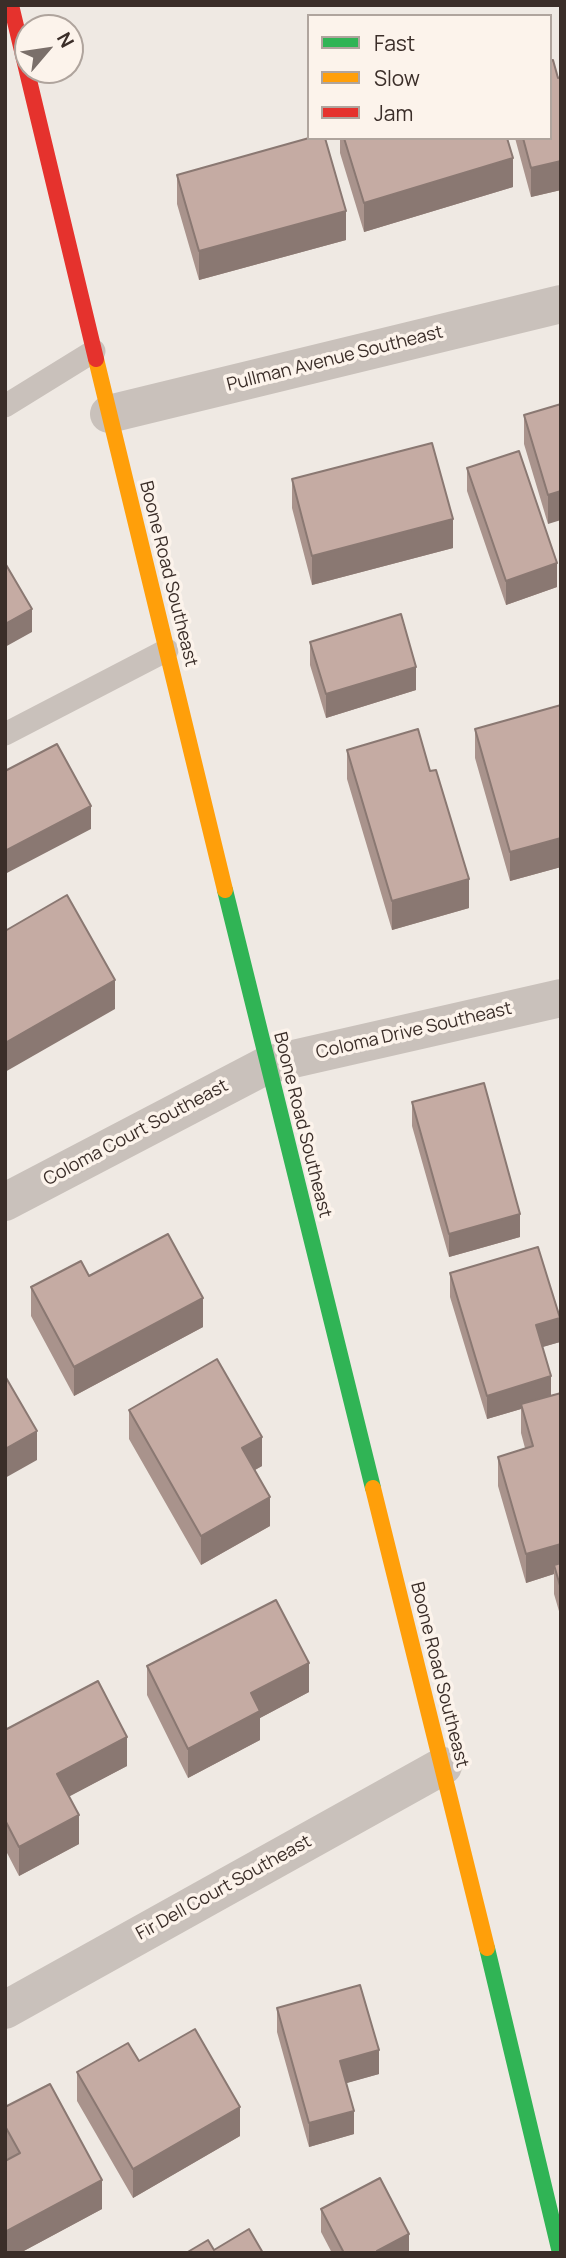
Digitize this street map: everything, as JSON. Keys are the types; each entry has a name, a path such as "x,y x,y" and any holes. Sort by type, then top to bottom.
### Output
{"street":[{"name":"Boone Road Southeast","path":"11,5 267,1065 443,1766 560,2253"},
{"name":"Pullman Avenue Southeast","path":"109,414 561,304"},
{"name":"Coloma Drive Southeast","path":"267,1065 561,998"},
{"name":"Coloma Court Southeast","path":"5,1202 267,1065"},
{"name":"Fir Dell Court Southeast","path":"5,2010 443,1766"}],"lane":[{"path":"5,406 94,351"},
{"path":"5,733 167,650"}],"building":[{"path":"552,60 558,78 561,77 561,161 531,168 524,140 552,140"},
{"path":"307,139 326,140 346,211 199,251 177,175"},
{"path":"345,140 508,140 513,158 364,203"},
{"path":"561,404 561,491 548,495 524,415"},
{"path":"432,443 453,519 312,556 292,479"},
{"path":"519,451 557,563 506,581 467,468"},
{"path":"5,563 32,609 5,624"},
{"path":"401,614 416,667 326,694 310,642"},
{"path":"561,705 561,838 510,852 475,729"},
{"path":"418,729 430,771 436,770 469,879 392,901 347,750"},
{"path":"57,744 91,806 5,851 5,771"},
{"path":"67,895 115,980 5,1043 5,931"},
{"path":"484,1083 520,1214 449,1234 412,1102"},
{"path":"168,1234 203,1298 74,1367 31,1287 81,1261 89,1276"},
{"path":"538,1247 560,1318 536,1325 551,1376 487,1396 450,1273"},
{"path":"217,1359 262,1437 242,1448 270,1497 201,1536 129,1410"},
{"path":"5,1376 37,1431 5,1449"},
{"path":"561,1393 561,1544 526,1554 498,1457 533,1446 521,1404"},
{"path":"561,1563 561,1589 554,1565"},
{"path":"276,1600 309,1663 251,1693 260,1711 188,1749 147,1666"},
{"path":"98,1681 127,1737 57,1774 79,1815 19,1847 5,1820 5,1730"},
{"path":"360,1985 379,2050 340,2061 354,2111 309,2123 277,2008"},
{"path":"195,2029 240,2107 133,2169 77,2072 128,2043 139,2061"},
{"path":"50,2084 102,2180 5,2232 5,2161 20,2153 5,2126 5,2107"},
{"path":"380,2178 409,2234 377,2251 378,2253 344,2253 321,2209"},
{"path":"249,2229 263,2253 186,2253 208,2240 214,2250"}],"traffic: fast":[{"path":"225,890 373,1488"},
{"path":"487,1948 560,2253"}],"traffic: slow":[{"path":"96,359 225,890"},
{"path":"373,1488 487,1948"}],"traffic: jam":[{"path":"11,5 96,359"}]}
